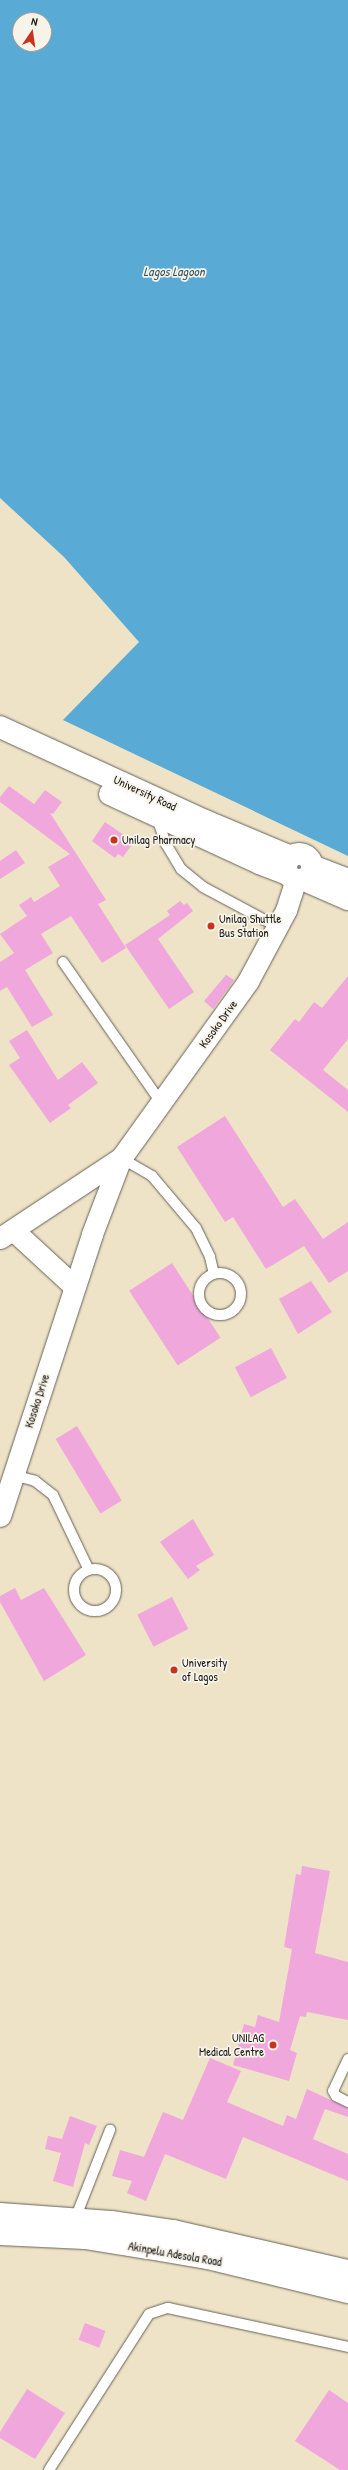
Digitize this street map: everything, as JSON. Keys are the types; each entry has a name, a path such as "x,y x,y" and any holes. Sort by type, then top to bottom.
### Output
{"main road":[{"name":"University Road","path":"0,727 205,821 348,899"},
{"name":"University Road","path":"0,742 156,816 298,871 348,880"},
{"name":"Akinpelu Adesola Road","path":"0,2214 75,2219 173,2231 348,2271"},
{"name":"Akinpelu Adesola Road","path":"0,2234 85,2238 148,2248 208,2258 348,2292"}],"street":[{"name":"Kosoko Drive","path":"0,1516 74,1286 121,1158 160,1100 248,981 278,927 298,871"},
{"name":"Kosoko Drive","path":"74,1286 7,1234 121,1158"}],"lane":[{"path":"156,816 166,844 181,869 203,887 278,927"},
{"path":"63,962 160,1100"},
{"path":"121,1158 152,1176 196,1228 210,1257 214,1274"},
{"path":"214,1274 228,1274 239,1283 241,1298 239,1304 229,1313 223,1315 209,1312 201,1301 200,1288 208,1277 214,1274"},
{"path":"13,1475 35,1481 53,1495 89,1570"},
{"path":"89,1570 102,1570 113,1580 116,1594 114,1600 104,1609 90,1610 79,1604 76,1598 75,1584 78,1578 89,1570"},
{"path":"348,2059 333,2091 336,2096 348,2102"},
{"path":"75,2219 110,2130"},
{"path":"49,2470 149,2314 168,2308 348,2347"}],"water":[{"name":"Lagos Lagoon","path":"0,0 348,0 348,856 63,720 139,642 64,557 0,498"}],"building":[{"path":"9,786 34,804 45,790 62,802 53,814 50,813 106,900 98,904 126,948 102,963 71,916 41,934 53,953 25,970 53,1015 32,1027 7,987 0,991 0,962 14,953 0,934 27,916 19,905 31,897 34,902 60,886 48,867 70,854 0,802 0,797"},
{"name":"Unilag Pharmacy","path":"105,822 134,842 123,857 118,854 115,858 92,841"},
{"path":"16,850 25,863 0,879 0,861"},
{"path":"180,901 184,905 187,903 193,911 158,939 194,992 169,1009 125,945 170,915 167,911"},
{"path":"226,975 234,980 213,1009 204,1001"},
{"path":"348,976 348,1039 323,1070 348,1090 348,1112 270,1050 295,1019 299,1022 314,1002 322,1008"},
{"path":"27,1030 58,1080 82,1062 98,1083 68,1105 71,1108 50,1123 9,1065 20,1058 9,1041"},
{"path":"225,1116 283,1207 295,1199 323,1239 348,1222 348,1271 329,1283 304,1246 266,1269 233,1217 225,1222 177,1147"},
{"path":"172,1263 220,1338 178,1365 129,1291"},
{"path":"311,1281 332,1312 298,1334 279,1299"},
{"path":"271,1348 287,1378 251,1397 235,1367"},
{"path":"77,1426 122,1501 100,1513 56,1439"},
{"path":"193,1519 214,1555 196,1566 200,1570 188,1579 160,1542"},
{"path":"15,1588 21,1600 44,1588 86,1655 44,1681 0,1602 0,1596"},
{"path":"172,1597 188,1629 154,1647 137,1615"},
{"path":"302,1866 330,1871 315,1953 348,1962 348,2020 307,2012 306,2017 300,2016 290,2050 297,2053 289,2081 233,2065 244,2024 255,2027 258,2015 279,2022 292,1949 284,1947 296,1874 301,1875"},
{"path":"210,2058 241,2071 227,2102 283,2126 287,2115 296,2119 307,2089 348,2108 348,2117 325,2109 313,2139 348,2154 348,2181 243,2137 226,2179 165,2154 146,2201 127,2193 132,2181 112,2176 120,2150 144,2157 163,2112 183,2120"},
{"path":"70,2116 97,2126 89,2145 85,2143 73,2187 53,2181 61,2153 45,2149 48,2136 62,2139"},
{"path":"85,2323 106,2331 99,2348 79,2340"},
{"path":"27,2389 65,2413 35,2459 0,2438 0,2432"},
{"path":"329,2390 348,2403 348,2470 340,2470 295,2441"}],"place":[{"name":"Unilag Pharmacy","path":"114,840"},
{"name":"Unilag Shuttle Bus Station","path":"211,926"},
{"name":"University of Lagos","path":"174,1670"},
{"name":"UNILAG Medical Centre","path":"273,2045"}]}
